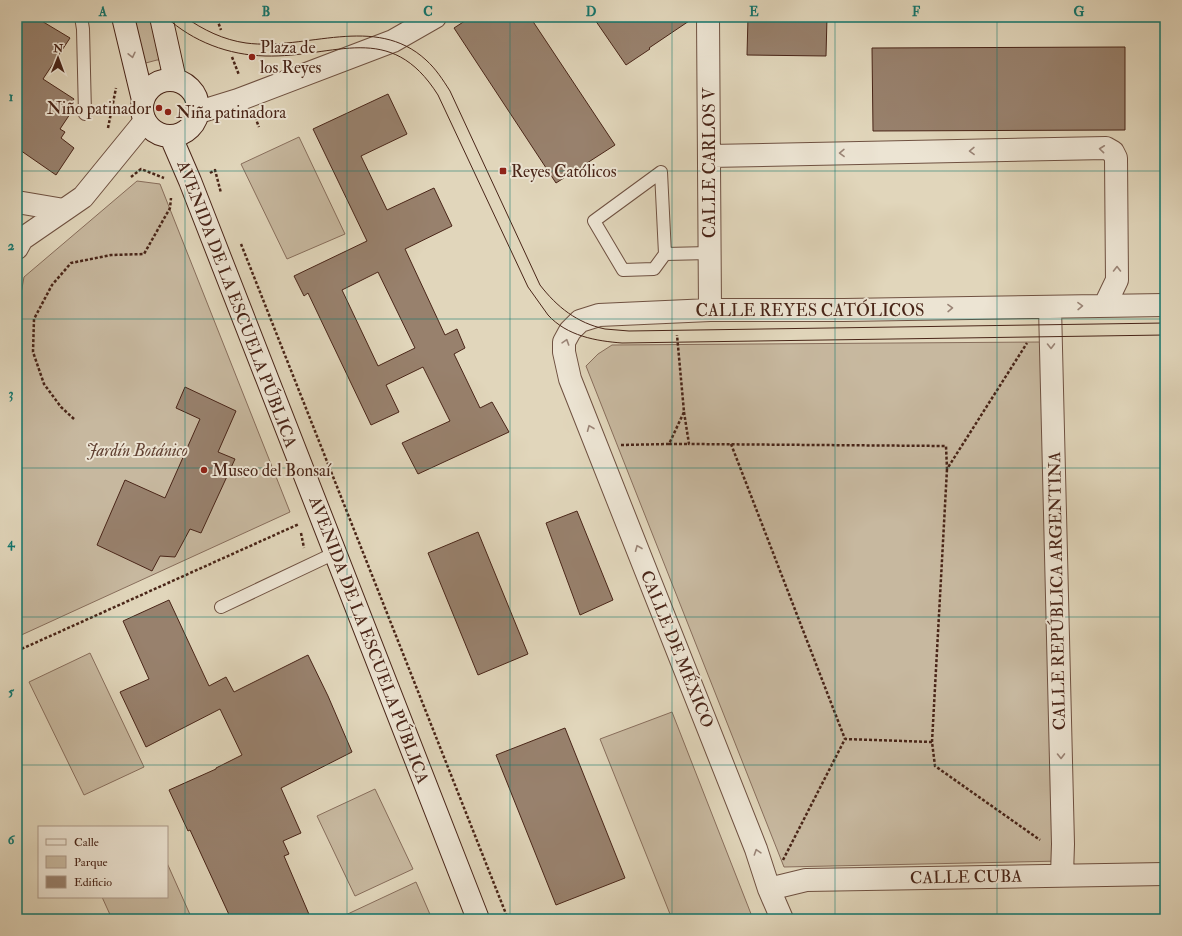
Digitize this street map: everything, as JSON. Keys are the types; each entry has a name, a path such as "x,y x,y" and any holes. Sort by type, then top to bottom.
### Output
{"street":[{"path":"17,248 22,239 83,197 144,111 148,91 155,84 165,80 175,80 183,83 191,89 197,97 199,112 196,122 190,130 181,135 171,137 159,134 151,129 144,111 123,17"},
{"path":"161,17 175,80"},
{"path":"393,41 398,17"},
{"path":"199,112 238,100 393,41 435,17"},
{"name":"CALLE CARLOS V","path":"708,17 710,310"},
{"name":"AVENIDA DE LA ESCUELA PÚBLICA","path":"171,137 190,181 478,919"},
{"path":"709,156 1106,148 1113,152 1116,158 1117,280 1105,305"},
{"path":"17,202 64,210"},
{"name":"CALLE REYES CATÓLICOS","path":"570,379 564,352 564,342 570,331 580,321 599,315 710,310 844,310 1165,305"},
{"name":"CALLE REPÚBLICA ARGENTINA","path":"1050,307 1062,866"},
{"name":"CALLE DE MÉXICO","path":"570,379 756,849 769,889 782,919"},
{"name":"CALLE CUBA","path":"769,889 806,880 1062,866 1165,874"}],"lane":[{"path":"81,17 83,29 85,114"},
{"path":"661,172 665,254 654,269 623,270 594,221 661,172"},
{"path":"665,254 710,253"},
{"path":"221,607 335,552"}],"path":[{"path":"217,19 221,30"},
{"path":"232,57 240,79"},
{"path":"130,177 141,169 169,180"},
{"path":"215,170 224,200"},
{"path":"74,419 62,407 44,384 33,352 34,319 52,285 71,263 111,255 144,254 170,208 171,195"},
{"path":"239,237 508,919"},
{"path":"675,311 684,412 689,444"},
{"path":"947,469 1031,336"},
{"path":"669,444 684,412"},
{"path":"597,446 731,444 946,446 947,469 932,742 935,766 1062,866"},
{"path":"731,444 845,739 769,889"},
{"path":"297,517 300,524 306,566"},
{"path":"17,651 300,524"},
{"path":"845,739 932,742"}],"green space":[{"path":"131,17 154,17 164,60 157,60 142,64"},
{"path":"299,137 345,234 287,259 241,164"},
{"name":"Jardín Botánico","path":"137,181 160,184 290,512 17,637 17,316 24,277"},
{"path":"1041,342 1062,861 784,867 586,366 598,354 612,345"},
{"path":"90,653 144,767 84,795 29,682"},
{"path":"672,712 753,919 672,919 600,739"},
{"path":"375,789 413,869 355,896 317,816"},
{"path":"168,865 192,919 112,919 102,898 168,898"},
{"path":"416,882 432,919 337,919"}],"building":[{"path":"17,17 35,17 70,38 43,79 74,99 68,108 72,111 60,129 65,132 61,138 74,148 56,175 17,148"},
{"path":"471,17 530,17 615,145 556,183 454,28"},
{"path":"593,17 695,17 626,65"},
{"path":"748,17 827,17 826,56 747,55"},
{"path":"1125,47 1125,130 873,131 872,48"},
{"path":"388,94 407,134 361,156 387,210 434,188 452,226 405,249 445,335 457,329 465,348 454,354 480,408 492,402 509,432 418,474 402,443 450,421 423,367 386,385 399,412 371,425 308,293 304,296 294,276 367,241 313,129","holes":["378,272 415,348 378,366 342,290"]},
{"name":"Museo del Bonsaí","path":"185,387 236,411 218,452 235,459 201,533 190,529 175,557 160,556 152,571 97,545 125,480 165,498 200,419 176,408"},
{"path":"577,511 613,600 580,615 546,523"},
{"path":"478,532 528,654 478,675 428,553"},
{"path":"169,600 209,686 226,677 234,692 308,655 328,696 352,752 281,788 301,833 283,841 289,854 284,856 311,919 231,919 190,830 188,831 169,790 216,769 242,755 220,709 146,747 120,692 149,679 123,621"},
{"path":"565,728 625,878 556,905 496,755"}],"tram line":[{"path":"166,17 188,34 212,46 238,53 265,56 291,55 338,49 360,48 381,50 401,57 420,72 438,95 528,287 548,315 564,328 582,336 602,341 622,343 1165,335"},
{"path":"185,17 214,34 238,42 269,44 362,36 385,39 406,46 426,60 450,91 540,285 553,300 568,313 585,323 605,329 629,331 1165,323"}],"place":[{"name":"Plaza de los Reyes","path":"252,57"},
{"name":"Niño patinador","path":"159,108"},
{"name":"Niña patinadora","path":"168,112"},
{"name":"Reyes Católicos","path":"503,171"},
{"name":"Museo del Bonsaí","path":"204,470"}]}
